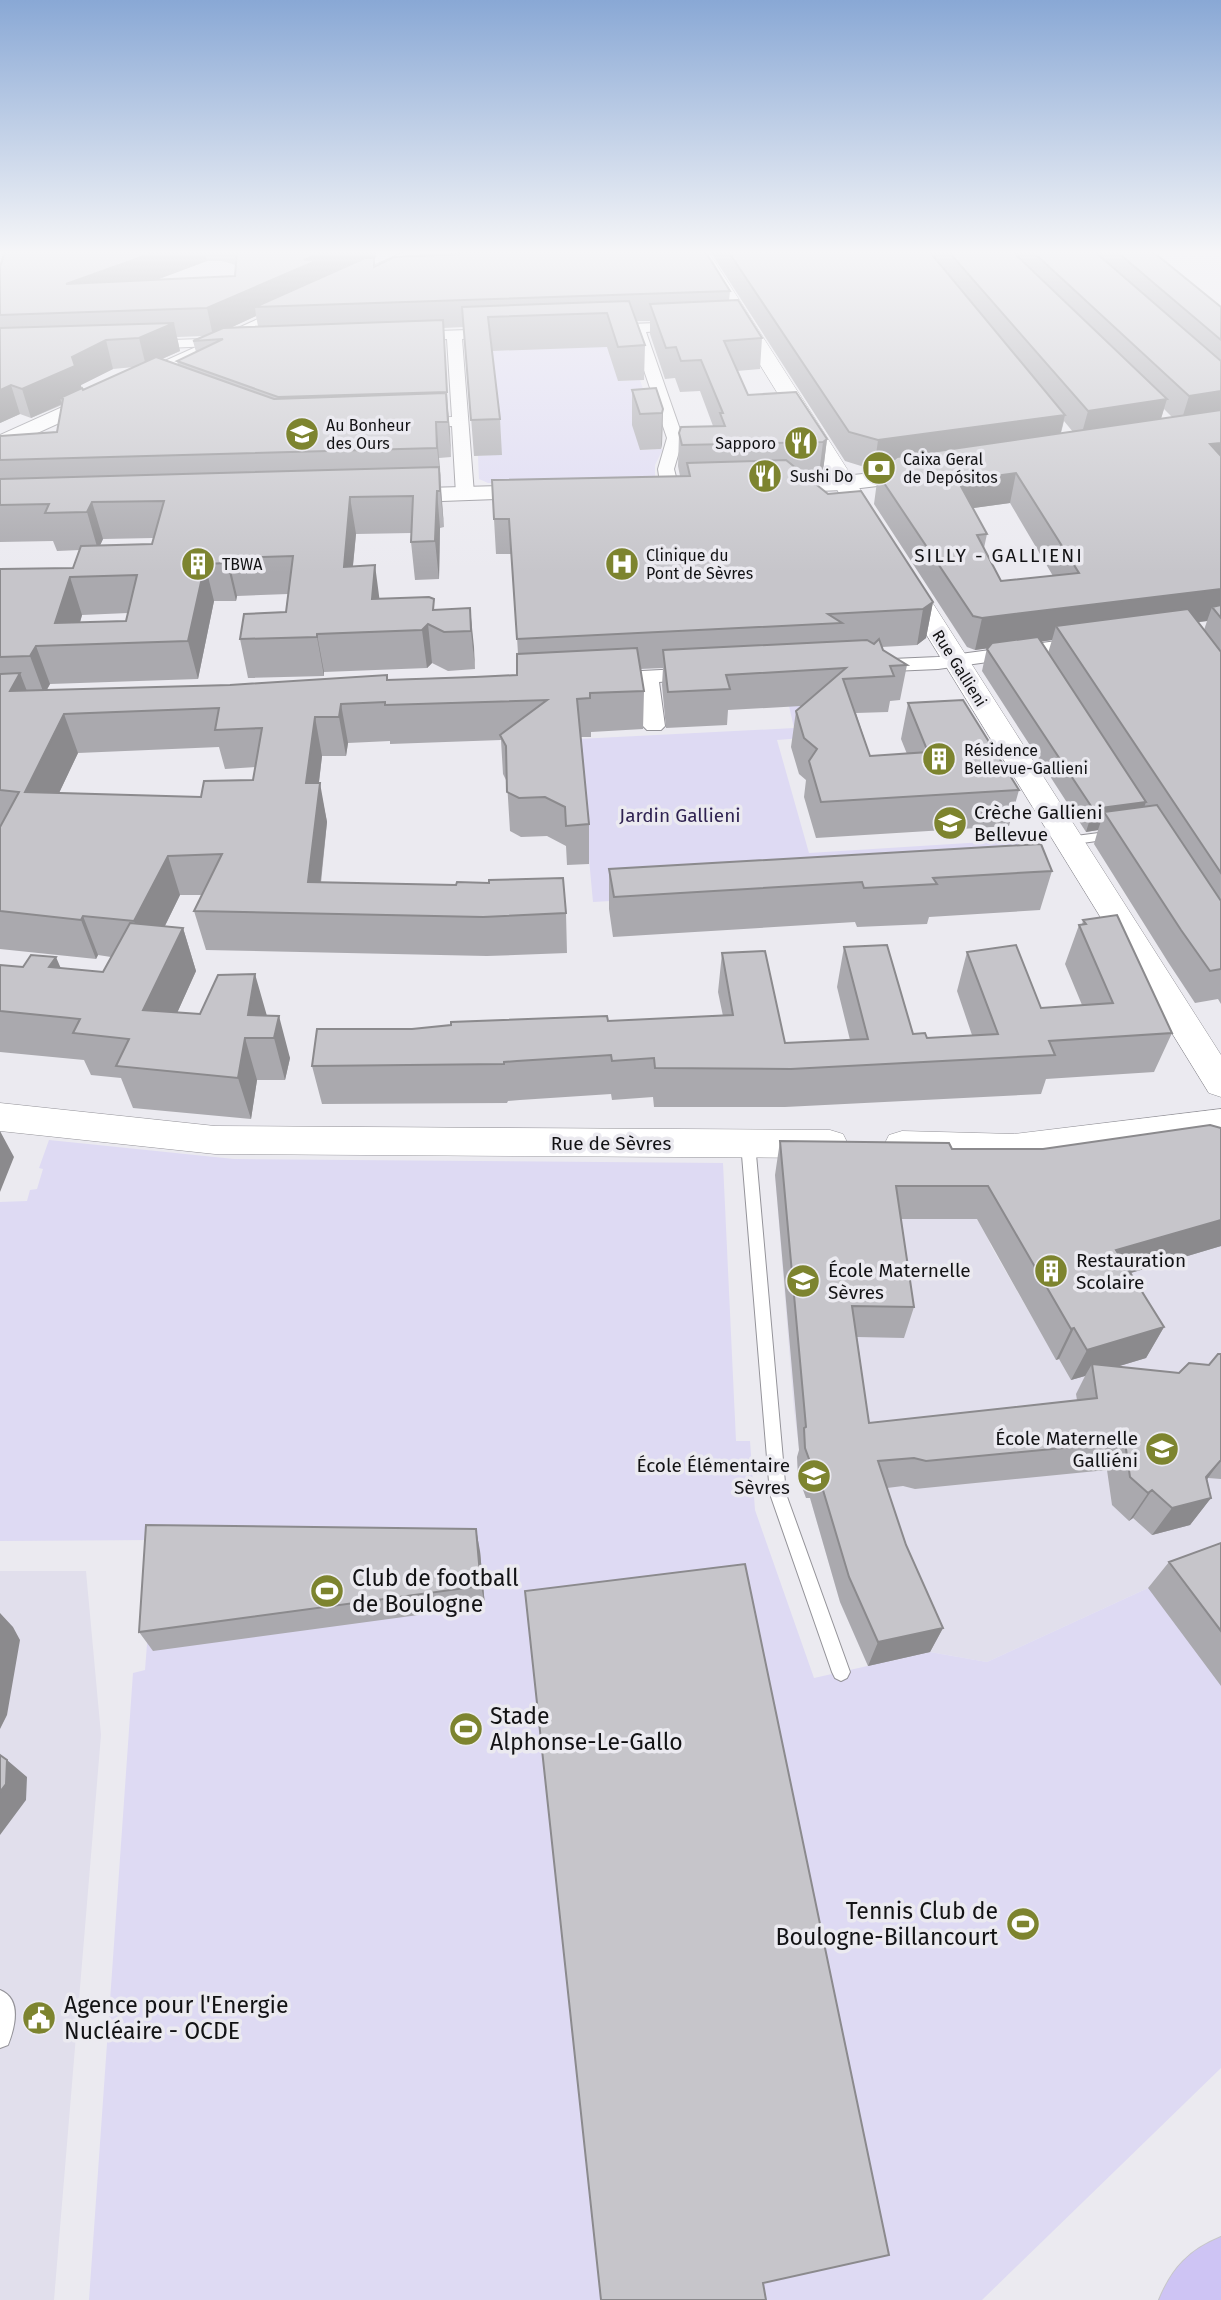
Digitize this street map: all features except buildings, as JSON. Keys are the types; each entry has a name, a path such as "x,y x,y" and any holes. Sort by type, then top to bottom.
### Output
{"main road":[{"path":"0,443 191,358"},
{"path":"746,486 844,484 946,471"},
{"path":"645,490 681,489"},
{"path":"358,497 561,492"},
{"path":"1191,2300 1221,2269"}],"street":[{"path":"456,358 465,494"},
{"path":"648,358 676,438 666,469 681,489"},
{"name":"Rue Gallieni","path":"758,358 844,484 904,591 955,660 1221,1084"},
{"path":"142,382 170,386"},
{"path":"389,424 460,421"},
{"path":"850,667 1038,655 1101,641"},
{"path":"579,681 716,674"},
{"path":"648,677 654,726"},
{"name":"Rue de Sèvres","path":"0,1117 215,1140 1014,1147 1221,1123"}],"lane":[{"path":"1068,841 1128,833"},
{"path":"748,1143 778,1494 841,1672"},
{"path":"0,2000 5,2008 0,2037"}],"shaded area":[{"path":"775,1175 939,1176 966,1182 991,1246 1057,1360 1100,1282 1221,1217 1221,1562 1148,1588 987,1662 930,1652 868,1666 840,1602 810,1498 806,1498 798,1476 797,1457 800,1456"},
{"name":"Agence pour l'Energie Nucléaire - OCDE","path":"0,1571 86,1571 101,1735 54,2300 0,2300"}],"green space":[{"path":"483,358 615,358 618,381 640,380 655,424 640,450 663,449 655,465 655,477 645,480 488,483 479,479 478,456 502,454"},
{"name":"Jardin Gallieni","path":"806,705 814,737 777,740 809,853 1016,840 1034,877 593,902 578,739 794,728 789,706"},
{"name":"Stade Alphonse-Le-Gallo","path":"49,1140 234,1159 723,1163 736,1441 750,1441 755,1510 814,1678 930,1652 987,1662 1148,1588 1221,1562 1221,2068 982,2300 89,2300 133,1673 145,1670 155,1540 0,1541 0,1202 27,1201 30,1190 37,1189 43,1169 39,1168"}],"place":[{"name":"Au Bonheur des Ours","path":"302,434"},
{"name":"Sapporo","path":"801,443"},
{"name":"Caixa Geral de Depósitos","path":"879,468"},
{"name":"Sushi Do","path":"765,476"},
{"name":"TBWA","path":"198,564"},
{"name":"Clinique du Pont de Sèvres","path":"622,564"},
{"name":"Résidence Bellevue-Gallieni","path":"939,759"},
{"name":"Crèche Gallieni Bellevue","path":"950,823"},
{"name":"Restauration Scolaire","path":"1051,1271"},
{"name":"École Maternelle Sèvres","path":"803,1281"},
{"name":"École Maternelle Galliéni","path":"1162,1449"},
{"name":"École Élémentaire Sèvres","path":"814,1476"},
{"name":"Club de football de Boulogne","path":"327,1591"},
{"name":"Stade Alphonse-Le-Gallo","path":"466,1729"},
{"name":"Tennis Club de Boulogne-Billancourt","path":"1023,1924"},
{"name":"Agence pour l'Energie Nucléaire - OCDE","path":"39,2018"}],"district":[{"name":"SILLY - GALLIENI","path":"999,555"}]}
